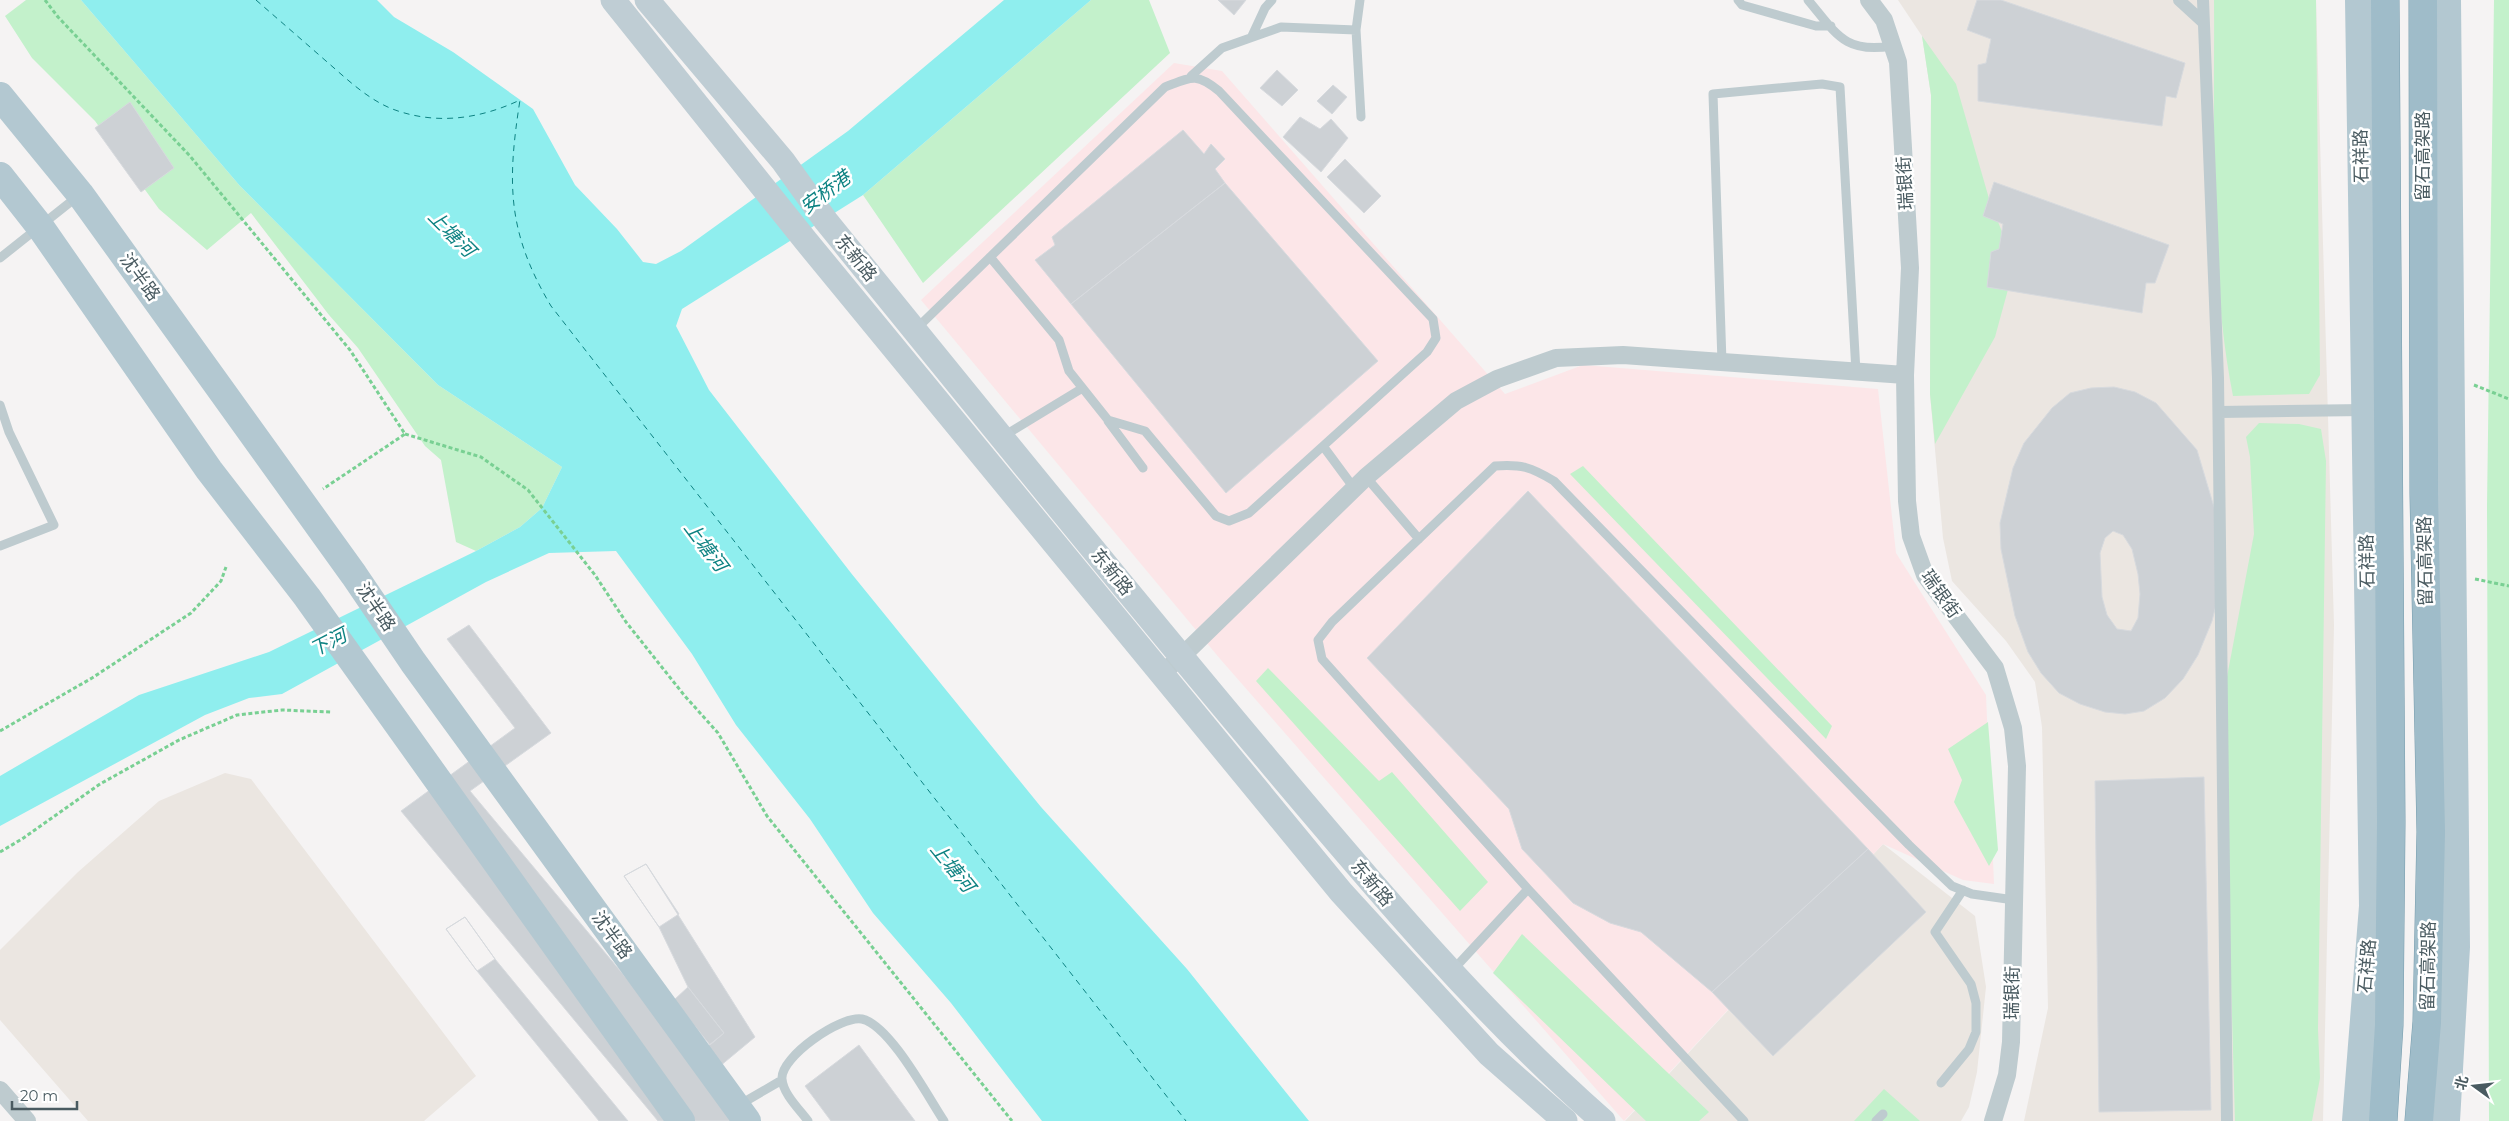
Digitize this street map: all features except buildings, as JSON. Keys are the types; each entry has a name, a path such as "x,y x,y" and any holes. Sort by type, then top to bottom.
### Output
{"highway":[{"name":"留石高架路","path":"2383,1121 2389,1025 2391,831 2384,0"},
{"name":"留石高架路","path":"2419,1121 2427,1022 2430,832 2424,494 2422,0"}],"main road":[{"name":"东新路","path":"613,0 756,176 806,241 1348,900 1489,1054 1565,1121"},
{"name":"东新路","path":"647,0 783,161 826,221 1181,657 1391,906 1563,1086 1603,1121"},
{"name":"石祥路","path":"2356,1121 2373,906 2358,0"},
{"path":"2446,1121 2456,947 2447,0"},
{"name":"沈半路","path":"0,96 80,194 354,575 413,662 742,1114"},
{"path":"0,176 41,228 209,470 307,598 681,1121"}],"street":[{"name":"瑞银街","path":"1869,0 1884,20 1898,62 1910,268 1905,375 1907,501 1910,536 1925,575 1996,668 2012,728 2017,766 2010,1050 2007,1074 1993,1121"},
{"path":"2179,0 2203,22"},
{"path":"2203,0 2219,412 2227,1121"},
{"path":"1161,674 1181,657 1360,482 1456,402 1498,379 1556,358 1623,355 1905,375"},
{"path":"2219,412 2365,410"},
{"path":"0,1090 27,1121"}],"lane":[{"path":"1252,36 1265,8 1272,0"},
{"path":"1360,0 1356,30 1361,117"},
{"path":"1738,0 1742,5 1816,26 1831,26"},
{"path":"1808,0 1841,38 1858,48 1873,50 1892,46"},
{"path":"915,330 1165,87 1192,76 1222,48 1281,27 1356,30"},
{"path":"1108,420 1145,431 1216,516 1229,521 1250,513 1427,352 1436,338 1433,319 1219,91 1206,80 1192,76"},
{"path":"1722,362 1713,94 1822,84 1840,87 1856,372"},
{"path":"0,258 41,228 80,194"},
{"path":"990,257 1059,340 1069,371 1143,468"},
{"path":"1002,437 1081,389"},
{"path":"0,405 9,432 54,526 0,546"},
{"path":"1323,446 1419,538"},
{"path":"1744,1121 1528,889 1322,659 1318,640 1332,622 1495,466 1517,464 1535,470 1554,481 1952,886 1972,894 2014,900"},
{"path":"1452,972 1528,889"},
{"path":"1941,1083 1969,1049 1976,1032 1976,1002 1971,984 1935,932 1963,890"},
{"path":"808,1121 790,1096 782,1080 784,1066 794,1055 841,1021 861,1019 878,1027 890,1038 944,1121"},
{"path":"742,1114 782,1080"},
{"path":"1876,1121 1884,1114"}],"path":[{"path":"45,0 58,18 202,171 350,350 405,434 481,458 528,490 595,575 626,622 718,733 767,816 1012,1121"},
{"path":"2450,376 2509,399"},
{"path":"302,503 405,434"},
{"path":"0,731 92,678 191,613 221,580 226,567"},
{"path":"2452,574 2509,586"},
{"path":"0,852 22,839 100,784 179,740 237,715 282,710 331,712"}],"shaded area":[{"path":"1898,0 2316,0 2334,625 2323,1121 2024,1121 2048,1008 2042,727 2035,682 2006,641 1952,581 1943,538 1930,394 1931,95 1922,36"},
{"path":"1174,63 1222,71 1505,394 1583,365 1878,389 1896,553 1986,695 1994,884 1963,880 1883,844 1624,1121 1221,660 921,300"},
{"path":"225,773 251,779 476,1076 424,1121 88,1121 0,1020 0,950 78,872 159,801"},
{"path":"1883,844 1975,916 1986,987 1977,1072 1969,1107 1961,1121 1625,1121"}],"green space":[{"path":"26,0 81,0 240,186 438,385 562,467 542,508 520,527 476,551 456,542 441,460 425,446 358,348 329,315 251,213 207,250 159,209 95,121 32,58 5,16"},
{"path":"1091,0 1149,0 1170,53 923,283 863,195"},
{"path":"2214,0 2316,0 2320,375 2309,394 2233,396 2225,347 2216,249 2214,199"},
{"path":"2494,0 2509,0 2509,1121 2489,1121 2487,506"},
{"path":"1922,36 1956,84 1990,202 2015,264 1995,337 1935,444 1930,394 1931,95"},
{"path":"2259,423 2299,424 2321,429 2326,461 2318,1029 2320,1078 2312,1121 2235,1121 2223,698 2254,534 2250,457 2246,437"},
{"path":"1583,466 1832,726 1826,739 1570,474"},
{"path":"1268,668 1379,781 1392,772 1488,882 1460,911 1256,681"},
{"path":"1988,722 1998,850 1989,866 1954,802 1962,780 1948,749"},
{"path":"1522,934 1709,1112 1699,1121 1646,1121 1493,973"},
{"path":"1884,1089 1920,1121 1854,1121"}],"water":[{"path":"81,0 377,0 394,17 453,52 533,109 575,185 617,229 643,262 656,264 681,251 848,131 1004,0 1091,0 863,195 682,309 676,326 709,390 851,573 1041,807 1187,969 1309,1121 1042,1121 951,1003 873,913 810,819 736,725 692,654 616,551 549,553 486,582 282,694 249,698 205,715 0,826 0,776 139,695 269,652 476,551 520,527 542,508 562,467 438,385 240,186"}],"ferry route":[{"path":"256,0 359,89 378,102 398,111 429,118 461,118 491,111 520,100 513,157 512,182 514,206 518,230 526,254 551,306 1186,1121"}],"water label":[{"name":"安桥港","path":"825,192"},
{"name":"上塘河","path":"452,233"},
{"name":"上塘河","path":"706,546"},
{"name":"下河","path":"328,642"},
{"name":"上塘河","path":"953,867"}]}
